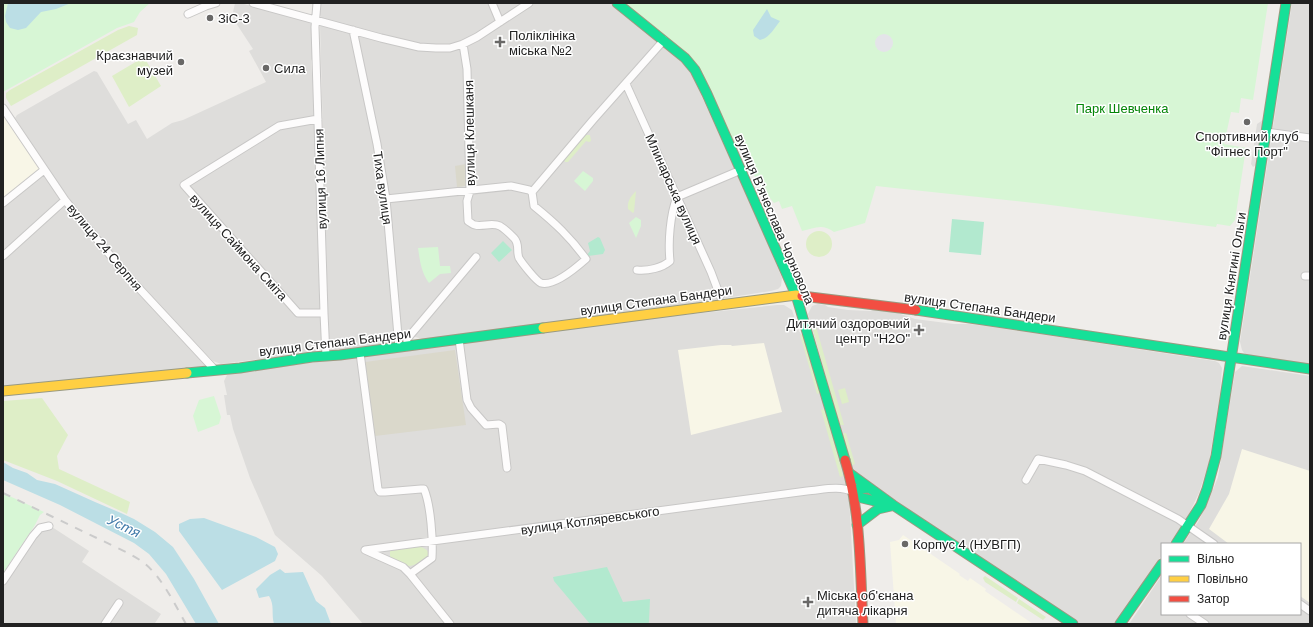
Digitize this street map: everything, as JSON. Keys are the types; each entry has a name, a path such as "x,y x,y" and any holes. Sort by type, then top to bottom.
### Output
{"main road":[{"name":"вулиця Вʼячеслава Чорновола","path":"617,3 685,58 694,70 707,94 796,295 849,473 853,492 858,525 863,624"},
{"name":"вулиця Княгині Ольги","path":"1177,543 1201,505 1216,456 1286,3"},
{"name":"вулиця Степана Бандери","path":"3,391 240,368 299,358 360,353 796,295 923,311 1310,369"},
{"path":"849,473 893,505 1073,624"},
{"path":"870,488 858,489 853,492 862,498 893,505"},
{"path":"858,525 878,508 893,505"},
{"path":"1120,624 1161,565"}],"street":[{"path":"188,14 216,3"},
{"path":"253,3 381,38 419,46 450,48 463,44 477,37 529,3"},
{"name":"вулиця 16 Липня","path":"317,3 318,119 326,356"},
{"path":"492,3 500,22"},
{"name":"Тиха вулиця","path":"353,30 377,144 386,199 403,347"},
{"path":"386,199 511,186 532,192 664,40"},
{"name":"вулиця Клешканя","path":"463,44 467,69 470,191 467,201 468,221 475,226 500,226 516,239 518,243 519,257 536,280 541,283 547,283 561,278 586,259 576,245 560,228 534,206 532,192"},
{"name":"Млинарська вулиця","path":"626,84 711,272 720,296"},
{"name":"вулиця 24 Серпня","path":"3,108 65,200 123,271 215,370"},
{"name":"вулиця Саймона Сміта","path":"318,119 279,126 184,185 298,313 324,313"},
{"path":"1266,132 1310,138"},
{"path":"3,203 44,170"},
{"path":"637,270 645,270 666,265 670,261 669,246 674,204 677,197 741,170"},
{"path":"3,256 65,200"},
{"path":"403,347 407,339 476,257"},
{"path":"459,339 467,400 471,408 486,425 499,424 502,426 507,468"},
{"path":"360,353 378,489 380,492 424,489 433,541 432,558 410,574 450,624"},
{"path":"1026,480 1038,459 1085,471 1178,519 1213,543"},
{"name":"вулиця Котляревського","path":"410,574 403,567 365,550 840,488 846,488 853,492"},
{"path":"3,581 33,536 40,528 49,526"},
{"path":"105,624 119,603"},
{"path":"1301,605 1310,611"},
{"path":"1192,615 1205,624"}],"shaded area":[{"path":"235,3 308,20 312,25 313,57 311,61 312,75 314,76 313,92 315,93 323,336 321,348 315,352 221,364 213,361 128,273 67,198 15,118 17,115 94,71 97,72 128,124 136,120 147,139 172,123 183,120 266,82 249,51 253,49 232,17"},
{"path":"321,3 525,3 472,36 447,45 424,45 397,40 322,18 320,15"},
{"path":"535,3 611,3 623,15 653,37 656,42 675,56 687,68 693,77 762,230 782,278 781,286 778,289 771,291 702,303 423,339 407,335 393,344 331,351 329,346 320,26 323,24 361,37 456,49 471,44"},
{"path":"1292,3 1310,3 1310,365 1247,355 1242,350 1240,342"},
{"path":"884,34 888,35 892,39 892,47 888,51 884,52 880,51 876,47 875,43 876,39 880,35"},
{"path":"8,115 44,170 3,202 3,117"},
{"path":"1263,120 1256,165 1253,167 1251,164 1257,124"},
{"path":"466,164 467,184 465,186 457,187 455,166"},
{"path":"44,170 65,200 215,370 3,391 3,203"},
{"path":"818,304 848,310 895,312 915,319 999,328 1215,361 1219,363 1222,368 1220,393 1209,462 1199,493 1187,518 1170,543 1161,543 1161,556 1115,624 1077,624 888,497 854,472 808,314 812,306"},
{"path":"784,305 792,310 799,331 805,341 844,473 849,496 856,624 363,624 322,576 275,535 250,478 233,429 230,415 227,415 224,395 227,395 224,381 227,375 231,373 664,317"},
{"path":"764,343 782,412 691,435 678,350 721,345 732,346"},
{"path":"455,350 466,425 375,436 365,362"},
{"path":"1242,366 1310,376 1310,624 1129,624 1161,576 1161,615 1301,615 1301,543 1184,543 1198,522 1218,477 1235,372"},
{"path":"1242,449 1310,471 1310,603 1301,597 1301,543 1228,543 1209,529 1229,494"},
{"path":"52,527 89,551 82,562 161,614 155,624 3,624 3,581 33,536"},
{"path":"903,535 968,581 970,578 986,589 985,591 1033,624 896,624 890,542 899,540"}],"green space":[{"path":"3,3 150,3 140,12 134,22 117,28 3,92"},
{"name":"Парк Шевченка","path":"617,3 1268,3 1253,100 1241,98 1239,113 1231,112 1224,144 1246,148 1235,220 1230,226 1217,224 1216,227 1043,204 876,186 865,223 834,232 830,229 822,227 802,231 792,206 782,209 779,201 774,203 758,183 741,147 731,147 698,72"},
{"path":"129,26 138,28 137,35 11,106 6,98 6,93 10,90 118,30"},
{"path":"144,57 161,86 129,107 112,76"},
{"path":"585,135 590,135 591,141 586,141 568,162 565,162 564,160"},
{"path":"583,171 593,178 593,181 585,191 574,181"},
{"path":"636,191 633,213 628,209 628,204"},
{"path":"636,217 641,220 641,226 636,238 629,223"},
{"path":"952,219 984,222 981,255 949,252"},
{"path":"819,231 828,235 832,244 828,253 819,257 810,253 806,244 810,235"},
{"path":"598,237 600,238 605,250 603,254 588,256 587,255 590,251 588,243"},
{"path":"503,241 512,250 499,262 491,253"},
{"path":"438,247 440,266 450,266 451,273 440,274 429,283 420,262 418,248"},
{"path":"815,323 844,425 840,425 812,326"},
{"path":"803,334 820,393 817,394 800,335"},
{"path":"845,388 849,402 842,404 838,390"},
{"path":"214,396 221,417 219,424 198,432 193,416 199,400"},
{"path":"42,398 68,435 57,456 59,469 130,502 127,514 57,481 3,460 3,401"},
{"path":"825,409 843,476 840,477 821,410"},
{"path":"846,433 855,464 852,465 843,435"},
{"path":"3,493 44,512 40,515 3,573"},
{"path":"419,546 427,551 428,556 413,565 409,566 401,564 390,557 390,551"},
{"path":"607,567 623,602 650,599 648,624 590,624 554,581 553,577"},
{"path":"985,576 1018,598 1016,602 985,582 983,578"},
{"path":"1019,599 1046,617 1043,620 1017,603"}],"water":[{"path":"8,3 71,3 56,9 41,12 26,28 18,30 10,28 6,22 5,16"},
{"path":"767,9 771,17 780,21 769,35 760,40 754,36 753,30"},
{"name":"Устя","path":"3,462 13,468 27,473 37,480 55,484 121,513 155,532 173,547 194,579 219,624 196,624 166,574 149,554 134,543 60,505 3,480"},
{"path":"204,518 256,537 275,547 278,554 275,561 222,590 179,531 179,524 190,519"},
{"path":"280,569 285,573 303,572 316,601 325,608 331,624 274,624 272,603 269,596 259,598 256,589 270,575"}],"railway":[{"path":"3,493 128,553 142,562 151,569 162,583 186,624"}],"traffic: fast":[{"path":"617,3 685,58 695,70 707,94 796,295 845,460"},
{"path":"1177,543 1201,505 1216,456 1286,3"},
{"path":"916,310 1310,369"},
{"path":"187,373 240,368 312,357 340,355 543,328"},
{"path":"849,473 893,505 1073,624"},
{"path":"869,488 858,489 853,492 862,498 887,504"},
{"path":"857,525 878,509 891,506"},
{"path":"1120,624 1161,565"}],"traffic: slow":[{"path":"543,328 796,295 802,296"},
{"path":"3,391 187,373"}],"traffic: jam":[{"path":"802,296 916,310"},
{"path":"845,460 857,520 863,624"}],"place":[{"name":"ЗіС-3","path":"210,18"},
{"name":"Поліклініка міська №2","path":"500,42"},
{"name":"Краєзнавчий музей","path":"181,62"},
{"name":"Сила","path":"266,68"},
{"name":"Спортивний клуб \"Фітнес Порт\"","path":"1247,122"},
{"name":"Дитячий оздоровчий центр \"H2O\"","path":"919,330"},
{"name":"Корпус 4 (НУВГП)","path":"905,544"},
{"name":"Міська об'єнана дитяча лікарня","path":"808,602"}]}
